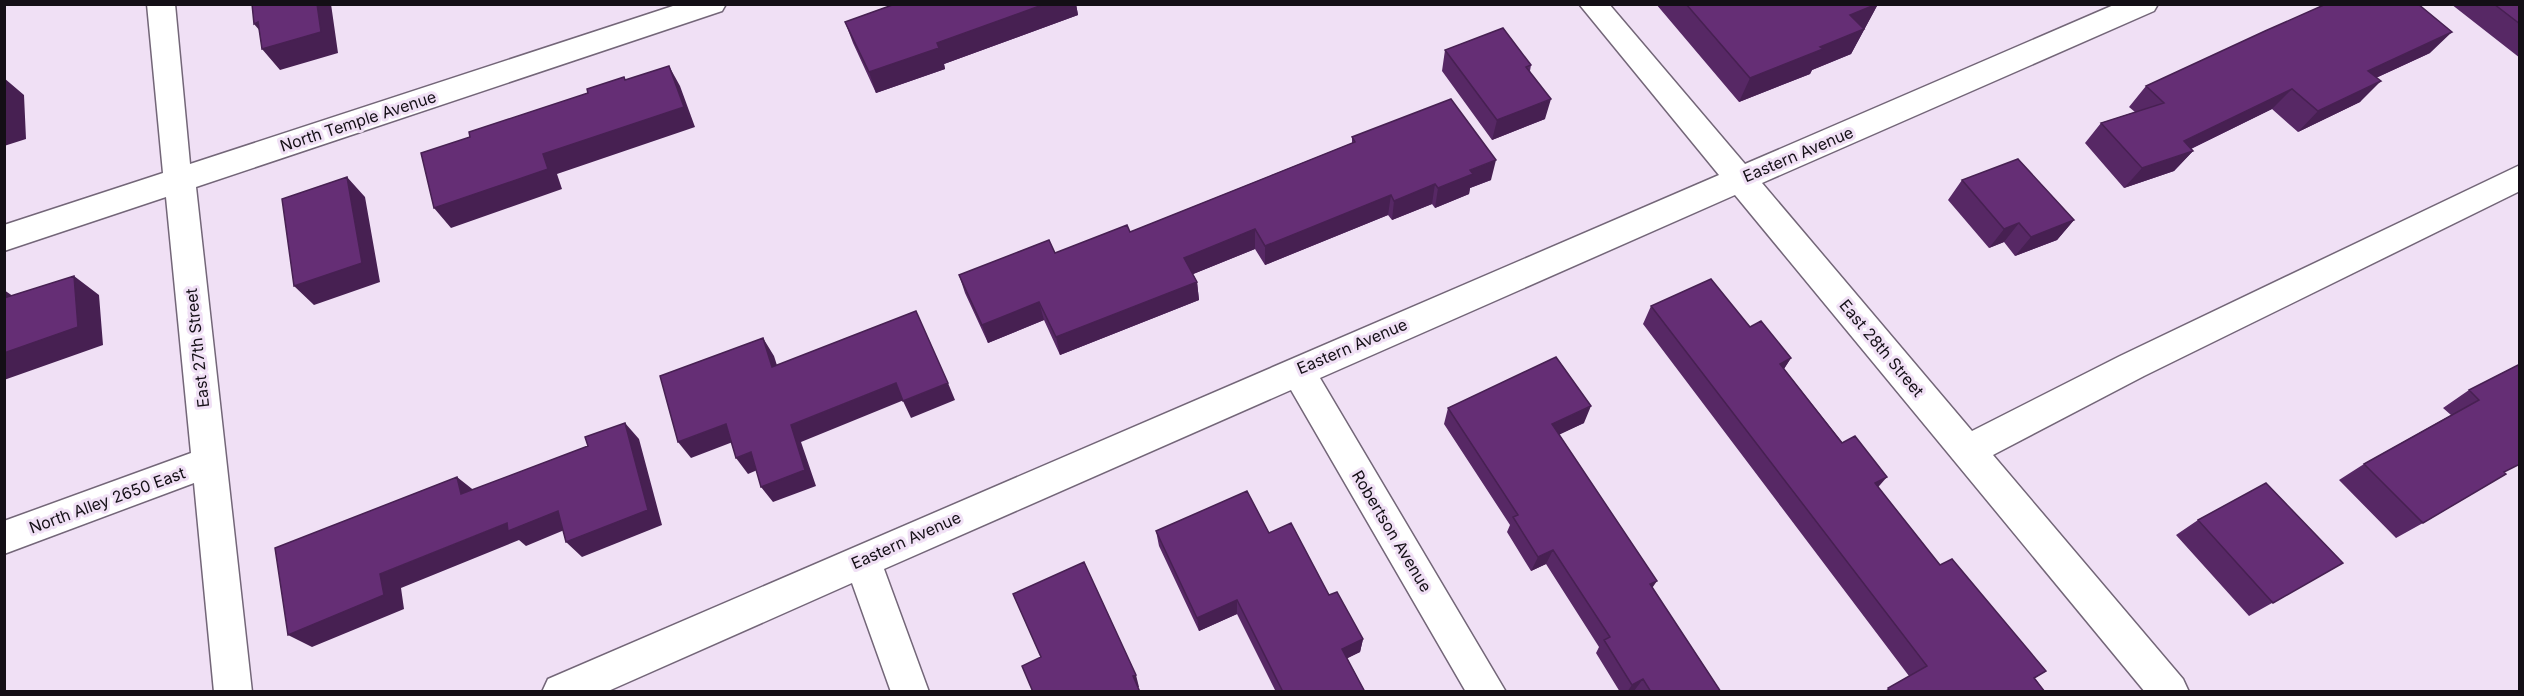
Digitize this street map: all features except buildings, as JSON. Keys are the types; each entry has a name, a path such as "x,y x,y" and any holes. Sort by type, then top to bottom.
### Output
{"street":[{"name":"East 27th Street","path":"161,4 175,165 180,180 233,692"},
{"name":"North Temple Avenue","path":"4,238 712,4"},
{"name":"East 28th Street","path":"1593,4 2170,692"},
{"name":"Eastern Avenue","path":"561,692 862,559 2144,4"},
{"path":"1968,450 2153,355 2520,177"},
{"name":"Robertson Avenue","path":"1297,370 1487,692"},
{"name":"North Alley 2650 East","path":"4,538 209,462"},
{"path":"862,559 910,692"}]}
